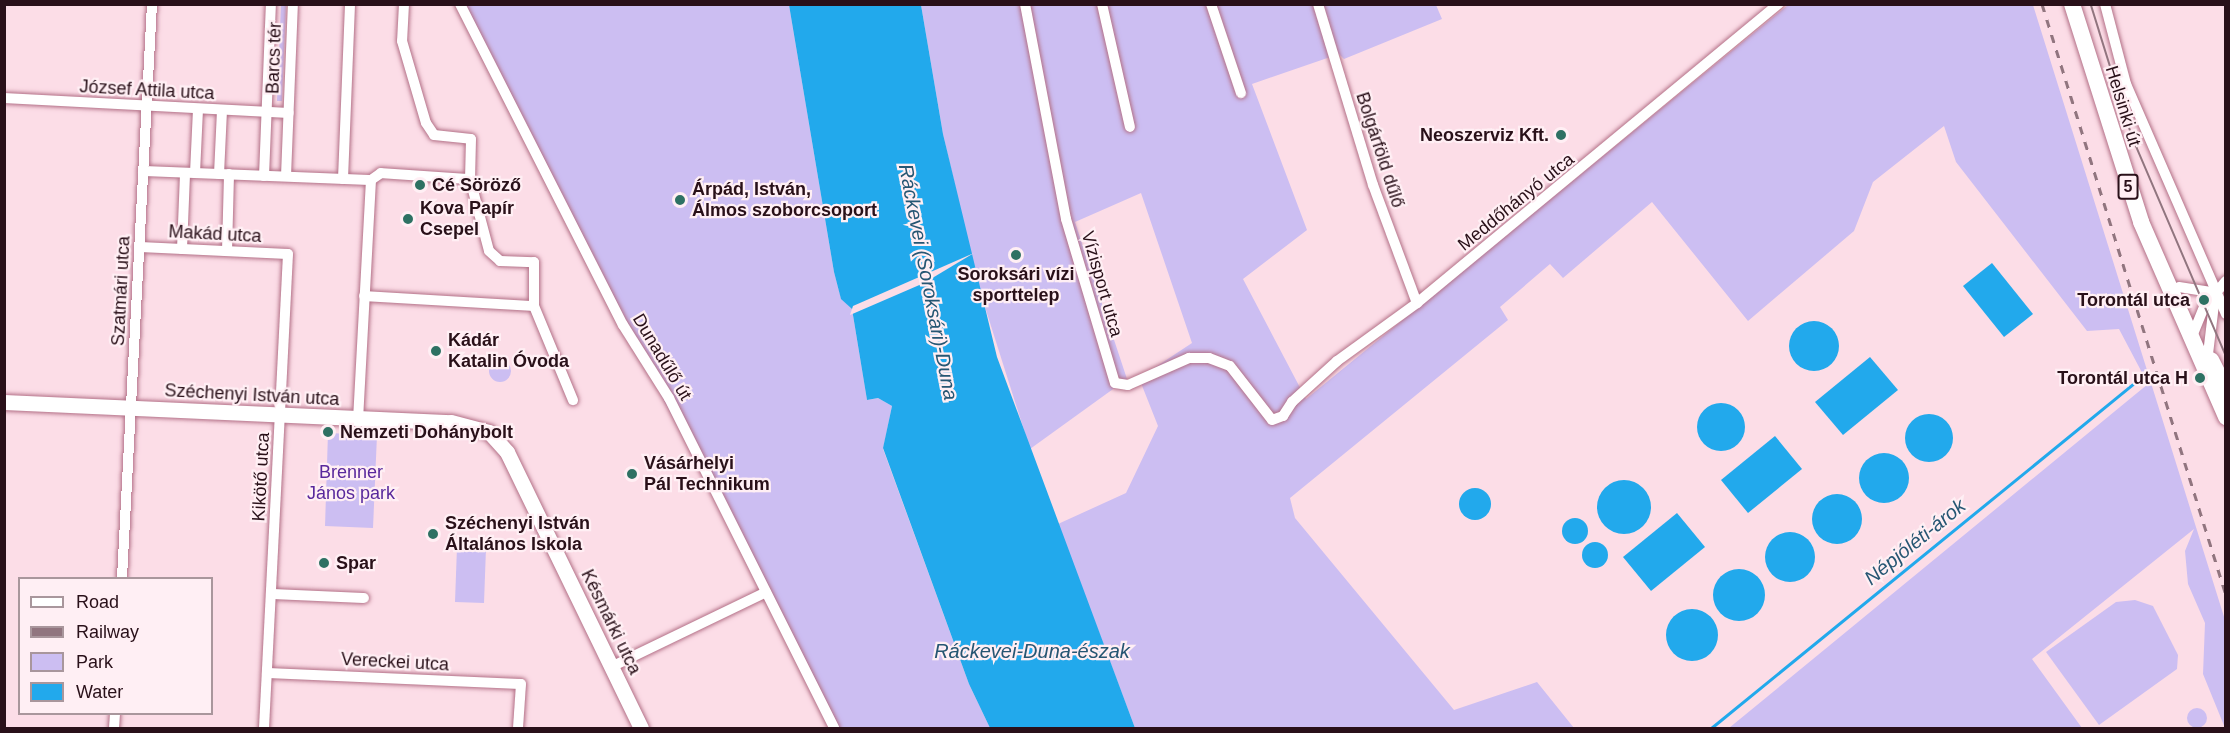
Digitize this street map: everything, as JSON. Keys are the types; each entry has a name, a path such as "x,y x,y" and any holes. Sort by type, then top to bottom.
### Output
{"main road":[{"name":"Helsinki út","path":"2072,4 2138,212 2193,333 2226,417"},
{"name":"Helsinki út","path":"2081,4 2118,128 2179,287 2193,333 2208,354 2226,390"}],"street":[{"name":"Szatmári utca","path":"122,577 152,4"},
{"name":"Barcs tér","path":"264,176 271,4"},
{"name":"Barcs tér","path":"286,176 293,4"},
{"path":"343,178 350,4"},
{"path":"404,4 402,41 426,123 434,135 471,140 470,179 489,251 500,261 534,262 534,306 573,400"},
{"name":"Dunadűlő út","path":"460,4 766,592 834,729"},
{"name":"Vízisport utca","path":"1024,4 1066,219 1115,383 1128,385 1189,358 1209,358 1230,366 1272,420"},
{"path":"1102,4 1130,127"},
{"path":"1211,4 1241,93"},
{"name":"Bolgárföld dűlő","path":"1318,4 1373,185 1418,303"},
{"name":"Meddőhányó utca","path":"1272,420 1283,416 1292,402 1337,361 1418,303 1779,4"},
{"name":"Helsinki út","path":"2105,4 2126,84 2226,314"},
{"name":"József Attila utca","path":"4,98 289,113"},
{"path":"182,249 198,109"},
{"path":"222,110 227,251"},
{"path":"143,171 370,180 381,173 470,179"},
{"path":"358,420 370,180"},
{"name":"Makád utca","path":"140,247 288,254"},
{"name":"Kikötő utca","path":"264,729 288,254"},
{"path":"2193,333 2216,293 2226,281"},
{"path":"2179,287 2216,293"},
{"path":"2208,354 2216,293"},
{"path":"364,296 534,306"},
{"name":"Széchenyi István utca","path":"4,402 281,417 451,422 495,437"},
{"name":"Késmárki utca","path":"495,437 507,452 641,729"},
{"path":"611,667 766,592"},
{"path":"272,594 364,598"},
{"name":"Vereckei utca","path":"267,673 521,684 518,729"}],"green space":[{"path":"281,5 286,5 282,101 277,101"},
{"path":"456,5 789,5 834,272 841,298 852,309 867,400 878,398 892,406 883,449 969,684 990,728 836,728"},
{"path":"921,5 1436,5 1442,19 1344,59 1339,54 1252,84 1307,230 1243,279 1306,399 1788,5 2033,5 2225,620 2225,728 2203,674 2205,623 2188,584 2185,551 2194,529 2032,659 2082,728 1729,728 2148,384 2119,329 2087,331 1956,162 1944,126 1873,182 1854,231 1748,321 1652,202 1563,278 1550,264 1500,307 1508,320 1290,498 1295,518 1454,710 1537,682 1574,728 1135,728 1058,524 1126,493 1158,426 1139,378 1192,343 1141,193 1075,222 1127,379 1030,449 978,285 943,134"},
{"path":"500,360 508,363 511,371 508,379 500,382 492,379 489,371 492,363"},
{"name":"Brenner János park","path":"328,433 377,435 373,528 325,526"},
{"path":"457,547 486,548 484,603 455,602"},
{"path":"2135,600 2153,606 2178,655 2177,669 2099,725 2046,652 2116,602"},
{"path":"2193,708 2201,708 2207,714 2207,722 2201,728 2193,728 2187,722 2187,714"}],"water":[{"name":"Ráckevei-Duna-észak","path":"789,5 921,5 943,134 997,357 1135,728 990,728 969,684 883,448 892,406 878,398 867,400 852,309 841,299 834,272"},
{"path":"1992,263 2033,314 2004,337 1963,286"},
{"path":"1809,321 1819,321 1832,328 1839,341 1839,351 1832,364 1819,371 1809,371 1800,367 1793,360 1789,351 1789,341 1793,332 1800,325"},
{"path":"1870,357 1898,390 1843,435 1815,402"},
{"path":"1716,403 1726,403 1741,413 1745,427 1744,436 1735,447 1726,451 1716,451 1701,441 1697,432 1697,422 1707,407"},
{"path":"1929,414 1946,421 1953,438 1946,455 1929,462 1912,455 1905,438 1912,421"},
{"path":"1775,436 1802,469 1748,513 1721,480"},
{"path":"1884,453 1898,457 1905,464 1909,478 1905,492 1898,499 1884,503 1870,499 1863,492 1859,478 1863,464 1870,457"},
{"path":"1624,480 1634,482 1643,488 1649,497 1651,507 1649,517 1643,526 1634,532 1624,534 1614,532 1605,526 1599,517 1597,507 1599,497 1605,488 1614,482"},
{"path":"1475,488 1486,493 1491,504 1486,515 1475,520 1464,515 1459,504 1464,493"},
{"path":"1837,494 1846,496 1857,505 1862,519 1860,528 1851,539 1837,544 1828,542 1817,533 1812,519 1814,510 1823,499"},
{"path":"1677,513 1705,547 1651,591 1623,557"},
{"path":"1575,518 1584,522 1588,531 1584,540 1575,544 1566,540 1562,531 1566,522"},
{"path":"1790,532 1808,539 1815,557 1808,575 1790,582 1772,575 1765,557 1772,539"},
{"path":"1595,542 1604,546 1608,555 1604,564 1595,568 1586,564 1582,555 1586,546"},
{"path":"1734,569 1744,569 1754,573 1761,580 1765,595 1761,610 1754,617 1744,621 1734,621 1724,617 1717,610 1713,600 1713,590 1717,580 1724,573"},
{"path":"1692,609 1702,611 1710,617 1716,625 1718,635 1716,645 1710,653 1702,659 1692,661 1682,659 1674,653 1668,645 1666,635 1668,625 1674,617 1682,611"}],"pier":[{"path":"974,253 924,283 850,315 853,306"}],"waterway":[{"name":"Népjóléti-árok","path":"1711,728 2139,379"}],"tram line":[{"path":"2091,4 2132,136 2226,355"}],"railway":[{"path":"2042,4 2226,595"}],"place":[{"name":"Neoszerviz Kft.","path":"1561,135"},
{"name":"Cé Söröző","path":"420,185"},
{"name":"Árpád, István, Álmos szoborcsoport","path":"680,200"},
{"name":"Kova Papír Csepel","path":"408,219"},
{"name":"Soroksári vízi sporttelep","path":"1016,255"},
{"name":"Torontál utca","path":"2204,300"},
{"name":"Kádár Katalin Óvoda","path":"436,351"},
{"name":"Torontál utca H","path":"2200,378"},
{"name":"Nemzeti Dohánybolt","path":"328,432"},
{"name":"Vásárhelyi Pál Technikum","path":"632,474"},
{"name":"Széchenyi István Általános Iskola","path":"433,534"},
{"name":"Spar","path":"324,563"}],"water label":[{"name":"Ráckevei (Soroksári)-Duna","path":"928,282"}]}
